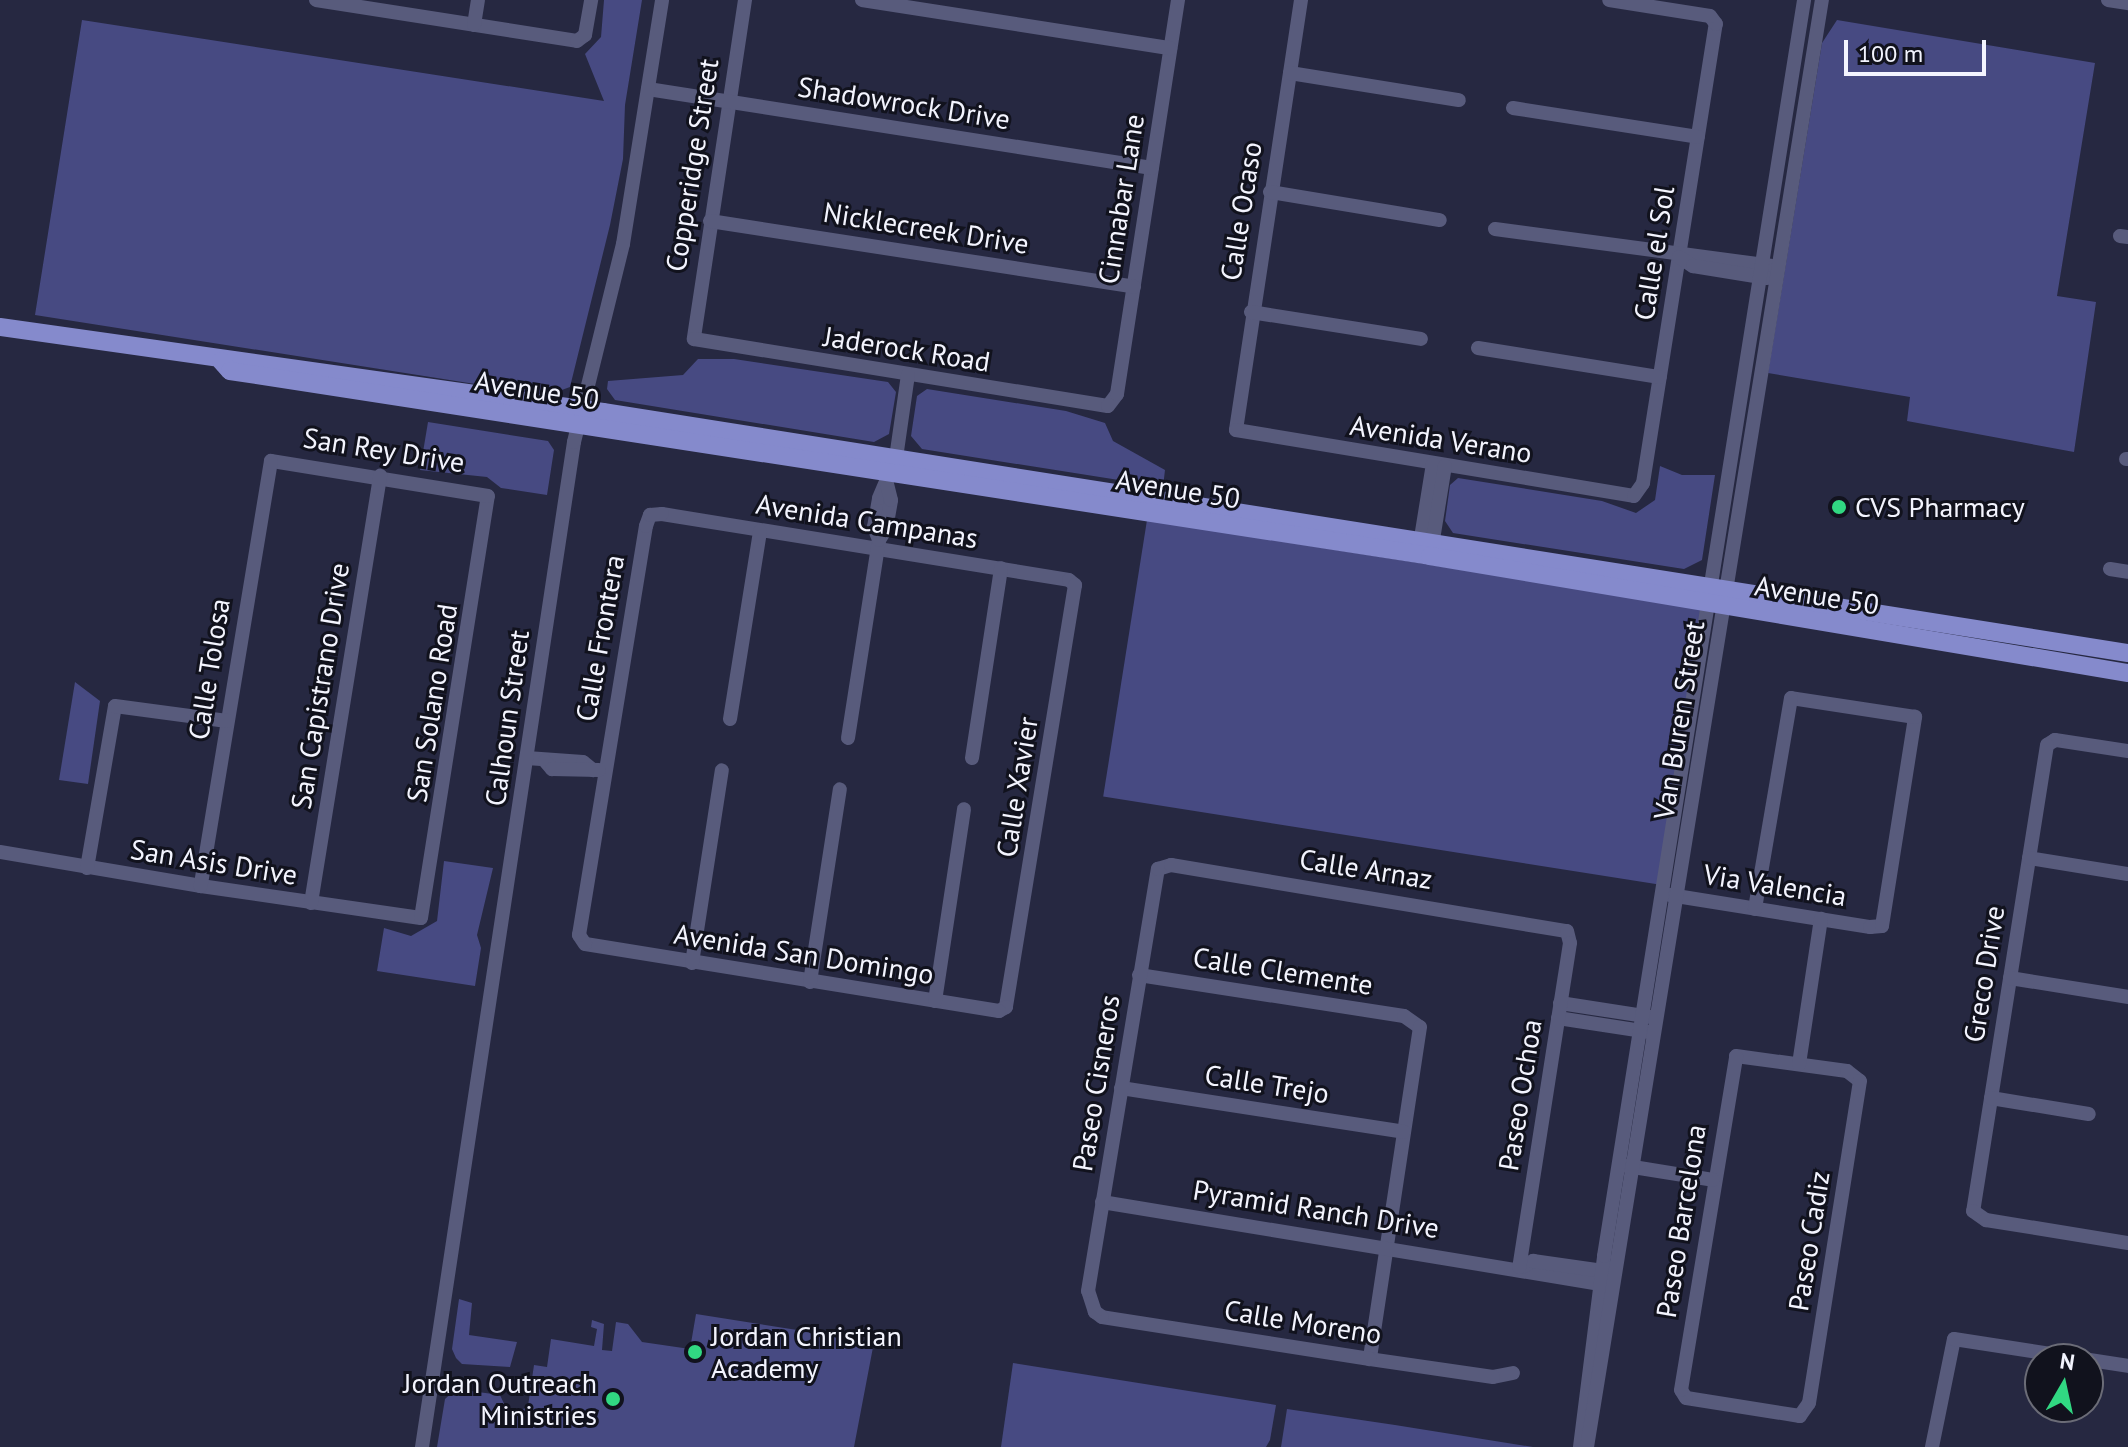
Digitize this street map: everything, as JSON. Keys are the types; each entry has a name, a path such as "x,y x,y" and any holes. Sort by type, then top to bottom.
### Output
{"main road":[{"name":"Avenue 50","path":"0,327 221,361 230,371 581,418 892,472 1426,548 1719,597 1914,619 2128,653"},
{"name":"Avenue 50","path":"1719,597 1802,622 2128,673"},
{"path":"1802,622 1842,620 1897,629 1914,619 1927,634 2016,649 2034,658"}],"street":[{"path":"316,0 363,4 474,25 582,39 591,0"},
{"path":"474,25 478,0"},
{"name":"Calhoun Street","path":"422,1447 581,418 623,244 662,0"},
{"name":"Copperidge Street","path":"694,339 745,0"},
{"path":"862,0 1170,48"},
{"name":"Cinnabar Lane","path":"1113,405 1178,0"},
{"name":"Calle Ocaso","path":"1236,430 1251,312 1301,0"},
{"name":"Calle el Sol","path":"1609,0 1714,19 1698,137 1639,494"},
{"name":"Van Buren Street","path":"1587,1447 1678,896 1761,270 1804,0"},
{"name":"Van Buren Street","path":"1580,1447 1601,1277 1661,894 1719,597 1822,0"},
{"path":"2108,0 2128,3"},
{"path":"1290,73 1459,100"},
{"name":"Shadowrock Drive","path":"648,89 1152,168"},
{"path":"1513,108 1698,137"},
{"path":"1270,192 1440,220"},
{"name":"Nicklecreek Drive","path":"710,221 1134,287"},
{"path":"1495,229 1679,257 1695,254 1777,273"},
{"path":"1251,312 1421,339"},
{"name":"Jaderock Road","path":"694,339 1113,405"},
{"path":"1478,348 1660,377"},
{"path":"848,738 878,544 874,527 892,472 908,375"},
{"name":"Avenida Verano","path":"1236,430 1439,465 1639,494"},
{"name":"San Rey Drive","path":"271,461 380,476 488,496"},
{"name":"Calle Tolosa","path":"201,886 271,461"},
{"path":"1426,548 1439,465"},
{"name":"San Capistrano Drive","path":"311,903 380,476"},
{"name":"San Solano Road","path":"421,918 488,496"},
{"name":"Avenida Campanas","path":"650,515 878,544 1075,585"},
{"name":"Calle Frontera","path":"585,944 579,935 598,770 650,515"},
{"path":"730,719 760,531"},
{"path":"972,758 1001,568"},
{"path":"2110,569 2128,572"},
{"name":"Calle Xavier","path":"1009,997 1075,585"},
{"name":"Via Valencia","path":"1661,894 1678,896 1755,909 1821,919 1882,926 1915,717 1791,698 1755,909"},
{"path":"87,868 115,706 227,721"},
{"name":"Greco Drive","path":"2128,751 2050,741 1991,1098 1975,1216 2128,1243"},
{"path":"527,758 545,761 553,757 583,762 598,770"},
{"path":"692,963 722,770"},
{"path":"810,982 840,789"},
{"path":"935,1001 964,809"},
{"name":"San Asis Drive","path":"0,852 201,886 421,918"},
{"path":"2029,858 2128,874"},
{"name":"Calle Arnaz","path":"1158,869 1171,865 1567,931"},
{"name":"Paseo Cisneros","path":"1091,1305 1088,1291 1158,869"},
{"path":"1799,1064 1821,919"},
{"name":"Paseo Ochoa","path":"1520,1267 1570,943 1567,931"},
{"name":"Avenida San Domingo","path":"585,944 999,1011 1009,997"},
{"name":"Calle Clemente","path":"1139,975 1404,1016 1417,1022 1420,1034 1404,1132"},
{"path":"2010,978 2128,997"},
{"path":"1559,1011 1642,1016 1657,1026"},
{"path":"1559,1011 1639,1031 1657,1026"},
{"name":"Paseo Barcelona","path":"1682,1395 1713,1180 1736,1056 1799,1064"},
{"name":"Paseo Cadiz","path":"1682,1395 1805,1414 1859,1076 1799,1064"},
{"name":"Calle Trejo","path":"1121,1088 1404,1132"},
{"path":"1991,1098 2089,1114"},
{"path":"1370,1359 1404,1132"},
{"path":"1618,1165 1713,1180"},
{"name":"Pyramid Ranch Drive","path":"1102,1202 1520,1267 1533,1261 1617,1280"},
{"name":"Calle Moreno","path":"1091,1305 1102,1317 1493,1377 1513,1373"},
{"path":"1932,1447 1954,1339 2128,1366"}],"shaded area":[{"path":"604,0 642,0 625,105 623,159 610,225 570,387 559,391 558,397 35,315 82,20 604,101 585,54 601,37"},
{"path":"1837,20 2095,63 2057,296 2096,302 2074,452 1907,421 1910,397 1768,373 1822,43"},
{"path":"698,359 734,359 888,382 896,392 889,434 874,442 615,400 607,389 608,381 683,375"},
{"path":"927,389 1066,411 1105,423 1113,441 1165,470 1163,487 922,449 911,436 917,396"},
{"path":"428,422 548,441 554,450 547,495 501,488 487,477 420,470"},
{"path":"1660,466 1682,475 1715,475 1702,560 1684,569 1453,533 1445,521 1450,485 1458,478 1602,501 1636,513 1655,500"},
{"path":"1147,520 1701,608 1657,884 1103,797"},
{"path":"75,682 100,701 88,784 59,780"},
{"path":"444,861 493,868 477,935 481,948 475,986 377,971 384,928 411,936 437,921"},
{"path":"459,1299 472,1303 469,1335 517,1342 510,1367 462,1364 456,1358 452,1349"},
{"path":"696,1314 874,1342 854,1447 437,1447 445,1399 456,1389 500,1395 507,1410 520,1411 528,1406 534,1365 547,1367 551,1339 594,1346 597,1329 591,1327 592,1320 604,1324 602,1350 612,1351 616,1322 628,1324 642,1342 690,1349"},
{"path":"1013,1363 1276,1405 1270,1440 1266,1447 1001,1447"},
{"path":"1287,1409 1395,1425 1533,1447 1281,1447"}],"place":[{"name":"CVS Pharmacy","path":"1839,507"},
{"name":"Jordan Christian Academy","path":"695,1352"},
{"name":"Jordan Outreach Ministries","path":"613,1399"}]}
